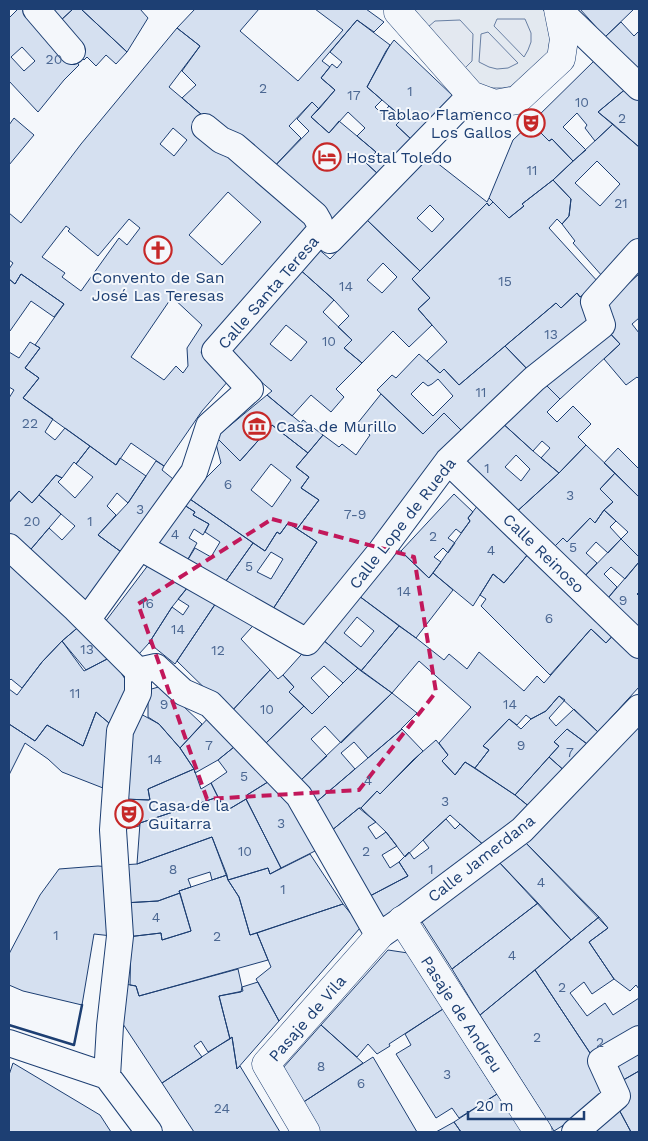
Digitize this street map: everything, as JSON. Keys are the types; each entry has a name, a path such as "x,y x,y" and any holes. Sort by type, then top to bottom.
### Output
{"street":[{"path":"36,9 72,51"},
{"path":"398,9 398,12 404,19 471,94 495,104 517,100 561,59 564,39 558,9"},
{"path":"558,9 639,87"},
{"name":"Calle Santa Teresa","path":"87,620 194,472 209,426 250,389 215,351 320,231 330,240 471,94"},
{"path":"205,127 221,140 235,146 315,216 319,222 320,231"},
{"name":"Calle Lope de Rueda","path":"140,547 307,642 381,551 448,461 534,379 602,325 594,302 639,252"},
{"name":"Calle Reinoso","path":"448,461 639,644"},
{"path":"9,547 138,671 138,693 120,731 119,741 113,830 120,936 110,1026 107,1076"},
{"path":"138,671 156,667 183,692 210,704 298,796 379,936"},
{"name":"Calle Jamerdana","path":"379,936 522,830 639,708"},
{"name":"Pasaje de Andreu","path":"402,920 538,1132"},
{"name":"Pasaje de Vila","path":"306,1132 266,1064 379,936"},
{"path":"575,1132 617,1096 601,1062 639,1039"},
{"path":"9,1043 107,1076 149,1132"}],"highlighted area":[{"path":"272,519 414,557 436,692 359,790 207,799 138,604"}],"shaded area":[{"path":"410,9 542,9 545,12 550,39 548,54 515,86 489,88 475,82"},
{"path":"497,19 525,19 531,33 531,42 524,57 494,26"},
{"path":"460,20 473,34 472,61 465,68 428,27 435,21"},
{"path":"488,32 518,63 508,68 497,69 479,62 481,34"}],"building":[{"path":"18,9 31,9 79,65 38,112 9,81 9,18","holes":["22,47 35,61 24,71 11,57"]},
{"path":"41,9 73,9 60,21"},
{"path":"73,9 81,9 127,52 116,64 106,55 96,66 87,57 84,60 53,25"},
{"path":"81,9 140,9 148,18 127,52"},
{"path":"195,9 259,9 240,31 298,81 343,30 315,9 366,9 384,22 374,32 357,20 322,61 330,67 321,78 335,90 319,109 312,102 289,126 301,138 269,172 182,98 196,85 182,71 200,46 177,28"},
{"path":"580,9 634,9 605,37"},
{"path":"357,20 390,45 367,87 382,100 375,107 382,114 389,106 403,118 396,125 412,140 378,174 366,163 376,152 357,136 365,128 348,112 329,133 311,117 335,90 321,78 332,64 337,68 342,62 330,52"},
{"path":"621,22 634,36 639,31 639,74 605,37"},
{"name":"Convento de San José Las Teresas","path":"177,28 200,46 169,87 208,120 317,223 219,328 201,352 229,380 202,411 164,466 131,443 116,465 23,398 39,378 25,368 40,348 35,345 64,304 21,274 15,284 9,279 9,269 13,263 9,260 9,213 21,223 81,144","holes":["173,128 187,140 174,156 160,144","228,192 261,222 222,265 189,235","129,219 140,228 127,245 119,238 81,291 62,277 65,273 42,257 66,226 70,229 68,231 98,256","172,297 202,325 187,348 188,366 183,373 176,366 164,380 131,357"]},
{"path":"394,40 453,96 412,140 396,125 403,118 367,87"},
{"path":"596,59 628,87 598,112 613,124 595,141 585,128 587,125 577,113 563,127 586,150 573,161 552,139 549,141 531,123"},
{"path":"628,87 639,97 639,147 598,112"},
{"name":"Hostal Toledo","path":"312,102 319,109 311,117 329,133 339,121 376,152 366,163 378,174 332,221 269,172 309,131 297,119"},
{"path":"14,118 34,135 9,165 9,125"},
{"path":"531,123 549,141 552,139 573,161 553,180 522,204 524,206 509,218 489,198 513,140"},
{"path":"613,124 639,147 639,238 603,277 573,243 575,241 562,224 569,216 571,199 553,180","holes":["597,161 620,184 600,206 575,183"]},
{"path":"427,155 487,202 489,198 493,202 489,206 487,203 420,271 367,220","holes":["430,205 444,219 432,232 417,218"]},
{"path":"553,180 571,199 569,216 562,224 557,219 549,228 599,283 580,297 577,293 561,308 556,303 459,385 444,369 440,373 427,361 447,342 418,309 430,298 412,279 487,203 489,206 493,202 509,218 524,206 522,204"},
{"path":"367,220 420,271 412,279 430,298 418,309 432,325 409,347 393,331 362,363 344,348 352,340 338,327 349,316 297,267 316,247 330,259","holes":["383,263 397,277 382,293 367,280"]},
{"path":"297,267 334,300 323,312 352,340 344,348 362,363 336,389 344,397 331,412 311,395 292,416 267,395 272,391 234,359 232,340","holes":["286,325 307,342 291,361 270,344"]},
{"path":"21,274 64,304 54,317 31,301 10,331 9,279 15,284"},
{"path":"639,274 639,318 632,324 639,333 639,379 637,377 626,385 604,359 620,344 606,329 606,304"},
{"path":"577,293 580,297 582,296 599,322 532,374 505,346 556,303 561,308"},
{"path":"606,329 620,344 560,399 542,381"},
{"path":"30,342 40,348 25,368 39,378 23,398 53,419 45,432 55,440 65,428 90,446 76,464 74,462 62,478 56,475 32,503 19,491 9,503 9,398 14,390 9,387 9,352 19,358"},
{"path":"505,346 532,374 467,436 444,413 423,434 377,390 392,375 396,378 419,354 440,373 444,369 459,385","holes":["438,379 453,396 433,416 411,394 423,382 428,386"]},
{"path":"542,381 560,399 547,412 557,422 573,406 591,424 578,437 586,445 559,473 541,458 550,448 542,441 533,451 500,421"},
{"path":"381,394 423,434 444,413 467,436 305,638 269,615 317,542 297,529 319,500 301,488 309,477 296,467 323,435 339,447 342,444 356,455 370,435 357,424"},
{"path":"267,395 301,423 303,420 323,435 308,453 272,425 240,461 216,437"},
{"path":"500,421 559,473 512,516 459,458","holes":["516,455 530,469 521,481 505,467"]},
{"path":"272,425 308,453 296,467 309,477 301,488 319,500 297,529 288,523 280,534 277,532 265,551 187,497 221,463 215,440 216,437 240,461","holes":["271,464 291,480 272,507 251,490"]},
{"path":"586,445 615,473 600,489 613,502 604,510 595,523 590,518 567,542 563,538 548,553 512,516 559,473"},
{"path":"90,446 116,465 120,458 146,476 128,503 117,493 107,506 116,515 98,535 124,554 84,606 26,555 49,528 62,540 75,526 39,495 56,475 62,478 58,482 75,498 93,477 76,464"},
{"path":"618,448 639,469 639,497 604,463"},
{"path":"156,461 164,466 162,470 178,483 124,554 98,535 128,503"},
{"path":"615,473 639,497 639,557 621,539 628,532 604,510 613,502 600,489"},
{"path":"19,491 32,503 39,495 61,514 26,555 9,538 9,502"},
{"path":"454,494 473,512 468,518 470,521 461,533 456,529 448,538 455,543 448,553 443,548 434,557 441,562 429,578 401,551"},
{"path":"187,497 253,543 221,588 184,566 195,548 211,557 220,542 205,532 209,524 193,515 195,512 181,503"},
{"path":"482,500 534,547 504,583 493,574 473,606 433,573 470,521 468,518"},
{"path":"181,503 195,512 193,515 209,524 203,535 194,529 189,538 197,543 184,566 151,546"},
{"path":"604,510 616,521 610,527 621,539 608,553 596,542 586,553 597,563 579,582 548,553 563,538 567,542 590,518 595,523"},
{"path":"288,523 317,542 269,615 221,588 253,543 265,551 277,532 280,534","holes":["271,552 283,559 271,579 257,572"]},
{"path":"621,539 639,557 639,562 625,579 611,567 604,574 617,587 603,604 579,582"},
{"path":"392,543 429,578 433,573 453,590 416,638 355,593"},
{"path":"534,547 617,631 606,643 591,629 550,675 481,606 486,599 480,595 493,574 504,583"},
{"path":"9,559 82,624 42,662 22,688 11,679 9,681"},
{"path":"152,560 192,582 172,607 149,643 139,654 105,622"},
{"path":"639,562 639,592 637,594 639,596 639,637 603,604"},
{"path":"192,582 220,597 175,664 149,643 172,607 183,615 189,606 178,599"},
{"path":"355,593 399,626 361,671 318,636","holes":["357,617 374,631 361,647 344,633"]},
{"path":"220,597 260,618 241,639 270,670 230,713 177,661"},
{"path":"82,624 111,657 86,670 62,641"},
{"path":"399,626 444,660 449,654 467,669 479,652 524,691 537,676 544,683 591,629 606,643 617,631 639,654 639,687 598,732 559,696 546,711 531,719 526,715 517,725 509,719 483,746 489,750 475,768 465,762 455,775 442,761 448,755 439,743 471,707 419,661 392,693 361,671"},
{"path":"318,636 358,668 343,683 324,666 311,678 329,697 312,714 289,692 294,687 283,675"},
{"path":"62,641 84,671 111,657 132,690 116,726 109,723 96,712 83,746 47,725 35,741 9,724 9,689 17,695 42,662"},
{"path":"358,668 392,693 341,743 325,726 311,739 327,756 301,780 264,745 304,706 312,714"},
{"path":"270,670 278,679 283,675 294,687 289,692 304,706 264,745 230,713"},
{"path":"162,686 202,724 180,748 159,724 148,717 148,690"},
{"path":"392,693 417,713 402,729 368,758 354,742 341,753 355,769 314,804 301,780"},
{"path":"559,696 565,700 549,718 556,726 574,709 598,732 587,744 567,729 554,742 559,746 515,795 475,768 489,750 483,746 509,719 521,729 531,719 546,711"},
{"path":"96,712 109,723 103,788 62,772 48,759 25,743 9,775 9,724 35,741 47,725 83,746"},
{"path":"139,713 159,724 180,748 194,769 148,789 150,800 123,799 127,730"},
{"path":"212,714 239,743 218,760 195,773 180,748"},
{"path":"639,727 639,989 636,985 630,991 614,979 589,942 608,928 523,840"},
{"path":"402,729 423,751 380,794 377,791 361,808 331,831 314,804"},
{"path":"567,729 590,746 567,773 549,757 559,746 554,742"},
{"path":"436,740 448,755 442,761 455,775 465,762 515,795 531,808 487,848 450,815 405,857 386,832 361,808 377,791 380,794 413,760"},
{"path":"239,743 271,780 247,795 248,798 226,811 211,783 227,772 218,760"},
{"path":"549,757 567,773 531,808 515,795"},
{"path":"194,769 201,789 211,783 218,797 140,823 139,826 122,830 123,799 150,800 148,789"},
{"path":"271,780 323,847 281,868 246,799 248,798 247,795"},
{"path":"218,797 226,811 246,799 281,868 270,874 268,868 228,880 212,837 137,864 140,823"},
{"path":"359,808 376,822 368,827 376,839 386,832 397,846 382,855 390,868 399,862 408,876 368,897 331,831"},
{"path":"446,819 455,829 460,824 487,848 421,896 381,918 368,897 408,876 399,862 409,852 414,859 429,848 423,840"},
{"path":"212,837 227,875 212,880 210,872 188,879 191,887 158,901 123,903 121,865 137,864"},
{"path":"523,840 599,917 571,940 498,861"},
{"path":"310,854 343,904 250,935 239,897 228,880 268,868 270,874"},
{"path":"498,861 538,903 452,969 422,922"},
{"path":"111,867 112,936 94,934 82,1005 23,991 9,985 9,954 40,895 59,869"},
{"path":"227,875 228,880 239,897 250,935 257,933 268,960 139,996 136,986 130,985 131,940 127,937 161,933 162,940 191,931 179,891"},
{"path":"180,893 191,931 162,940 161,933 127,937 123,903 158,901"},
{"path":"538,903 571,940 480,1015 452,969"},
{"path":"343,904 360,925 360,928 279,1021 256,979 271,967 257,933"},
{"path":"599,917 608,928 589,942 614,979 592,994 584,982 570,993 587,1016 605,1003 613,1015 639,998 639,1032 594,1059 535,970"},
{"path":"388,950 408,953 443,1009 389,1044 390,1046 377,1054 368,1044 357,1057 321,1025"},
{"path":"238,969 242,987 241,992 219,996 230,1039 208,1052 201,1041 194,1046 202,1057 162,1083 121,1021 125,984 136,986 139,996"},
{"path":"535,970 594,1059 604,1096 580,1115 554,1131 480,1015"},
{"path":"258,982 279,1021 237,1069 232,1037 230,1039 219,996 243,991 242,987"},
{"path":"443,1009 497,1094 459,1118 452,1108 436,1118 396,1054 411,1045 405,1034"},
{"path":"321,1025 363,1063 302,1103 282,1069"},
{"path":"232,1037 237,1069 240,1066 280,1132 194,1132 162,1083"},
{"path":"639,1048 639,1071 618,1083 609,1065"},
{"path":"373,1057 417,1132 320,1132 302,1103"},
{"path":"13,1063 100,1115 111,1132 9,1132 9,1075"},
{"path":"639,1071 639,1132 631,1132 616,1104 618,1083"},
{"path":"497,1094 522,1132 461,1132 454,1122"},
{"path":"616,1104 631,1132 595,1132"},
{"path":"454,1122 461,1132 436,1132"}],"wall":[{"path":"9,1025 74,1045 82,1005"}],"place":[{"name":"Tablao Flamenco Los Gallos","path":"531,123"},
{"name":"Hostal Toledo","path":"327,157"},
{"name":"Convento de San José Las Teresas","path":"158,250"},
{"name":"Casa de Murillo","path":"257,426"},
{"name":"Casa de la Guitarra","path":"129,814"}]}
